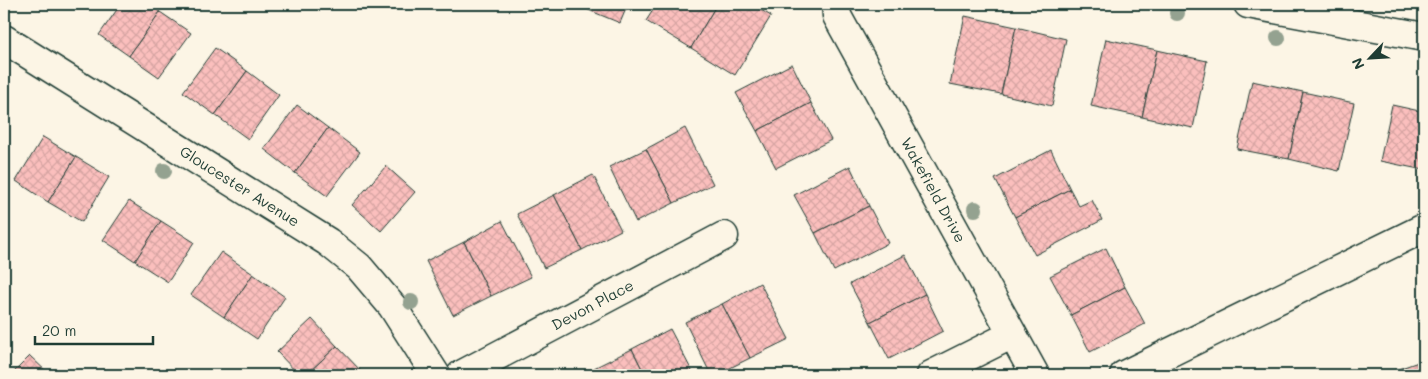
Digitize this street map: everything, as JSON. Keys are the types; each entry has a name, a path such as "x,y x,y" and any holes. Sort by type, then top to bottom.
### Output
{"street":[{"name":"Wakefield Drive","path":"836,4 837,16 1011,335 1035,375"},
{"path":"1248,4 1424,37"},
{"name":"Gloucester Avenue","path":"4,39 328,242 359,267 392,306 436,375"},
{"path":"1124,375 1424,228"},
{"name":"Devon Place","path":"461,375 724,236"},
{"path":"931,375 1011,335"}],"building":[{"path":"121,4 149,4 160,12 129,56 99,35"},
{"path":"574,4 628,4 620,23"},
{"path":"657,4 717,4 691,48 646,21"},
{"path":"717,4 751,4 771,16 735,75 691,48"},
{"path":"160,12 191,33 159,77 129,56"},
{"path":"965,16 1016,27 1001,94 950,84"},
{"path":"1016,27 1066,39 1052,106 1001,94"},
{"path":"1106,39 1157,50 1142,117 1091,106"},
{"path":"215,48 247,71 215,115 183,92"},
{"path":"1157,50 1207,61 1193,128 1142,117"},
{"path":"792,64 811,103 757,131 736,93"},
{"path":"247,71 279,95 248,139 215,115"},
{"path":"1252,81 1303,92 1289,159 1237,149"},
{"path":"1303,92 1354,103 1339,171 1289,159"},
{"path":"811,103 831,140 776,168 757,131"},
{"path":"297,105 328,128 295,173 264,149"},
{"path":"1392,105 1424,112 1424,170 1380,161"},
{"path":"328,128 360,152 327,196 295,173"},
{"path":"685,128 713,184 674,203 646,149"},
{"path":"43,137 76,157 48,202 16,181"},
{"path":"646,149 674,203 636,222 609,167"},
{"path":"1051,150 1070,189 1015,217 995,179"},
{"path":"76,157 109,177 82,222 48,202"},
{"path":"386,166 415,192 381,231 352,205"},
{"path":"850,166 869,206 815,233 794,195"},
{"path":"593,175 621,230 582,250 554,195"},
{"path":"1070,189 1079,206 1092,200 1102,220 1035,255 1015,217"},
{"path":"554,195 582,250 544,268 517,214"},
{"path":"129,201 161,221 135,261 103,240"},
{"path":"869,206 888,243 834,271 815,233"},
{"path":"161,221 194,242 168,282 135,261"},
{"path":"502,221 531,277 491,296 464,242"},
{"path":"464,242 491,296 453,315 426,261"},
{"path":"1106,248 1125,287 1071,315 1050,276"},
{"path":"221,252 253,274 224,317 191,295"},
{"path":"905,255 925,294 870,322 850,284"},
{"path":"253,274 285,297 257,339 224,317"},
{"path":"760,283 789,339 750,358 722,304"},
{"path":"1125,287 1145,324 1090,352 1071,315"},
{"path":"925,294 943,331 889,359 870,322"},
{"path":"722,304 750,358 716,375 711,375 685,322"},
{"path":"312,319 337,346 306,375 299,375 277,352"},
{"path":"670,329 694,375 645,375 632,349"},
{"path":"337,346 362,372 359,375 306,375"},
{"path":"632,349 645,375 598,375 594,368"},
{"path":"30,356 50,375 11,375"},
{"path":"1424,360 1424,375 1406,375 1404,367"},
{"path":"1404,367 1406,375 1380,375"}]}
